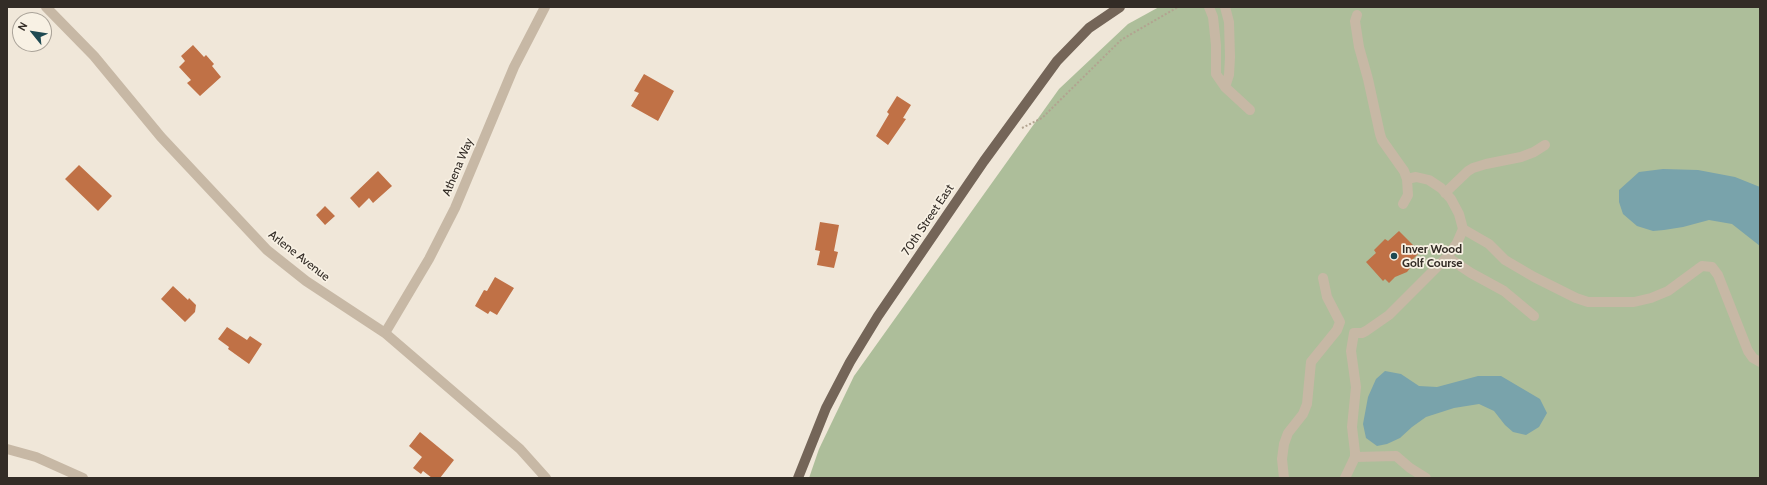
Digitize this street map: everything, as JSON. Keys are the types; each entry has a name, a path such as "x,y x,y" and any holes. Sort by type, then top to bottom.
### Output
{"main road":[{"name":"70th Street East","path":"798,478 826,408 850,362 882,310 984,161 1057,61 1089,28 1120,7"}],"street":[{"name":"Arlene Avenue","path":"46,7 94,56 161,137 267,250 306,281 385,333 520,449 546,478"},
{"name":"Athena Way","path":"385,333 429,259 456,208 514,67 546,7"},
{"path":"1209,7 1216,45 1216,74 1225,86 1250,110"},
{"path":"1225,7 1229,22 1230,57 1229,75 1225,86"},
{"path":"1356,15 1355,21 1359,47 1368,79 1380,134 1387,148 1404,170 1407,179 1408,195 1403,204"},
{"path":"1445,193 1473,168 1521,157 1534,152 1545,145"},
{"path":"1407,179 1416,177 1429,180 1441,188 1454,205 1463,229 1489,244 1506,260 1576,298 1588,302 1634,302 1651,298 1668,291 1702,266 1712,267 1718,275 1748,352 1753,358 1760,362"},
{"path":"1323,278 1327,297 1340,322 1345,328 1354,333 1362,333 1383,320 1447,257 1457,243 1463,229"},
{"path":"1447,257 1471,273 1504,291 1534,316"},
{"path":"1284,478 1282,458 1284,444 1288,433 1303,414 1307,404 1311,362 1337,330 1340,322"},
{"path":"1345,478 1354,457 1352,427 1356,387 1351,351 1354,333"},
{"path":"7,449 36,457 83,478"},
{"path":"1354,457 1396,456 1410,468 1426,478"}],"path":[{"path":"1017,131 1042,118 1121,40 1178,7"}],"green space":[{"name":"Inver Wood Golf Course","path":"1159,7 1760,7 1760,478 809,478 819,449 854,376 1059,89 1128,24"}],"water":[{"path":"1663,169 1698,170 1735,177 1760,187 1760,246 1732,224 1709,220 1683,227 1653,231 1637,226 1623,214 1619,202 1619,190 1639,172"},
{"path":"1385,371 1401,374 1419,386 1437,387 1478,376 1501,376 1540,399 1547,413 1539,427 1526,435 1513,432 1505,425 1494,411 1479,404 1454,408 1426,417 1400,438 1387,444 1377,446 1366,438 1363,424 1368,397 1376,379"}],"building":[{"path":"193,45 204,57 206,55 214,64 212,66 221,77 200,96 187,83 191,80 179,67 185,61 181,56"},
{"path":"644,74 674,91 658,121 631,106 639,93 634,91"},
{"path":"897,96 911,105 903,118 906,119 888,145 876,136 889,114 887,112"},
{"path":"79,165 112,196 98,211 65,179"},
{"path":"378,171 392,186 373,203 369,198 359,208 350,198"},
{"path":"325,206 335,216 325,225 316,215"},
{"path":"820,222 839,225 834,251 838,252 834,268 817,265 820,251 815,250"},
{"name":"Inver Wood Golf Course","path":"1399,231 1416,248 1414,250 1418,254 1412,260 1411,267 1407,272 1395,277 1389,283 1385,279 1383,281 1366,262 1376,253 1374,250 1385,239 1388,241"},
{"path":"495,277 514,288 497,315 490,311 488,314 475,306 484,290 487,291"},
{"path":"173,286 188,300 189,298 196,305 195,312 185,322 161,299"},
{"path":"227,327 247,340 250,336 262,344 249,364 228,349 229,347 218,339"},
{"path":"420,432 454,460 440,478 432,478 423,471 421,474 413,468 422,457 409,446"}],"place":[{"name":"Inver Wood Golf Course","path":"1394,256"}]}
